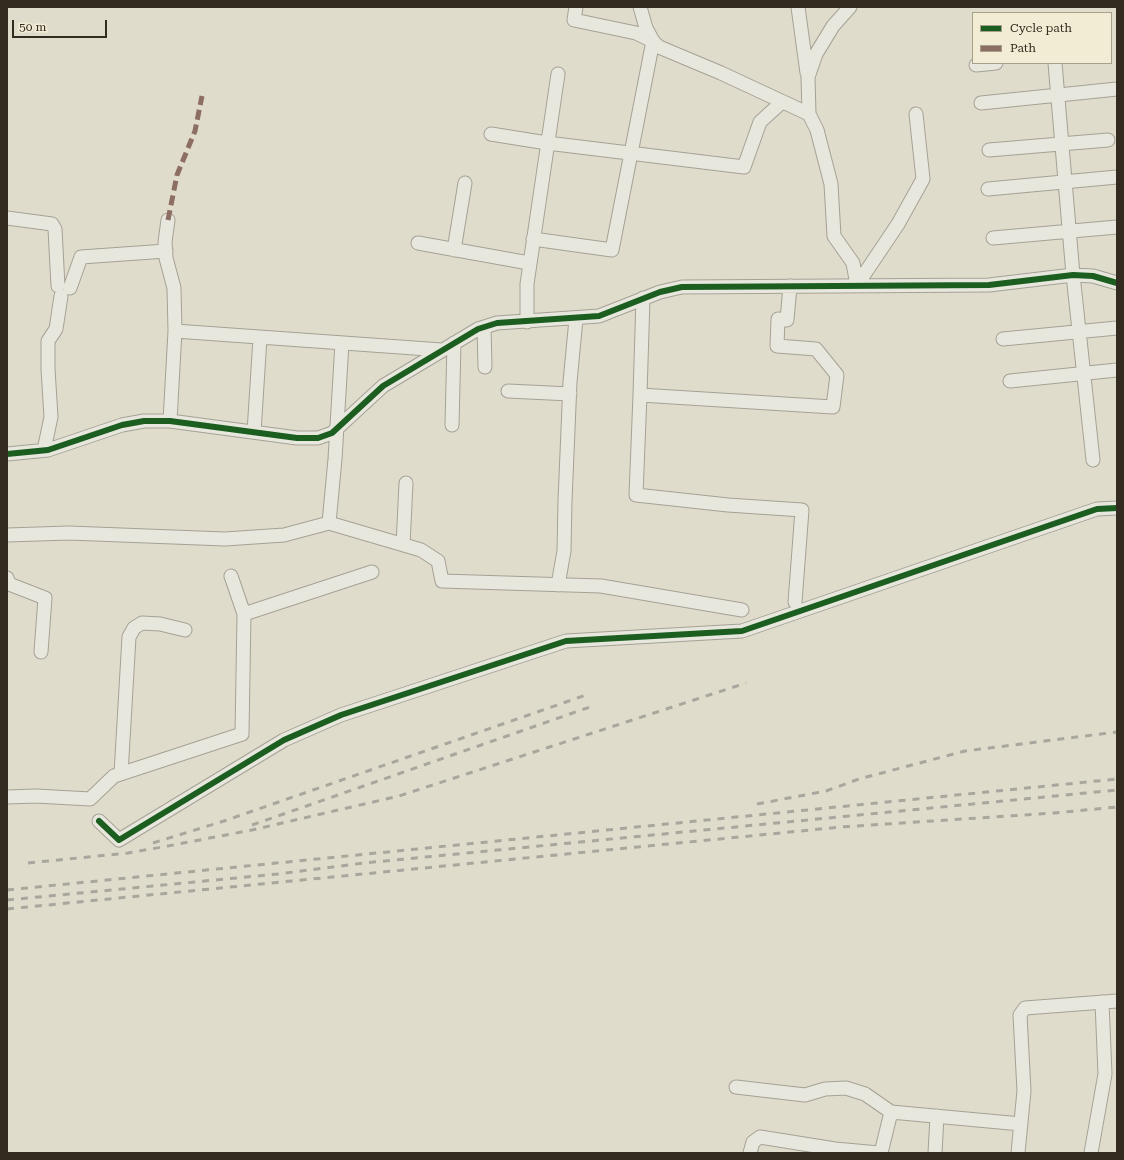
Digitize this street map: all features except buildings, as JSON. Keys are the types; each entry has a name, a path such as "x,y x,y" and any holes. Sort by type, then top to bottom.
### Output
{"street":[{"path":"576,7 574,20 636,33 653,41"},
{"path":"640,7 646,28 653,41 659,47 721,73 809,114"},
{"path":"798,7 808,77 809,114 817,130 831,184 834,236 853,263 857,285"},
{"path":"808,77 816,54 833,26 850,7"},
{"path":"533,239 612,250 653,41"},
{"path":"976,65 986,64"},
{"path":"1055,64 1059,95 1073,275 1093,460"},
{"path":"527,322 526,284 558,74"},
{"path":"981,103 1117,89"},
{"path":"491,134 547,143 631,152 744,167 760,122 782,102"},
{"path":"857,285 898,224 923,179 916,114"},
{"path":"989,150 1108,140"},
{"path":"988,189 1117,177"},
{"path":"454,250 465,184"},
{"path":"7,218 52,224 55,229 63,290 56,330 48,341 51,417 44,450"},
{"path":"168,220 165,242 174,288 175,331 170,421"},
{"path":"993,238 1117,227"},
{"path":"418,243 529,264"},
{"path":"63,290 81,256 166,251"},
{"path":"7,454 44,450 122,425 144,421 170,421 296,438 318,438 332,433 383,386 442,350 484,327 497,323 576,319 599,316 660,292 682,287 989,285 1073,275 1093,276 1117,283"},
{"path":"640,395 833,407 837,375 816,349 777,346 778,319 787,320 790,286"},
{"path":"643,298 636,494 728,505 802,510 795,602"},
{"path":"558,585 564,551 570,394 576,319"},
{"path":"484,327 485,367"},
{"path":"1003,339 1117,328"},
{"path":"175,331 442,350"},
{"path":"254,432 260,338"},
{"path":"329,523 342,343"},
{"path":"452,425 454,343"},
{"path":"1010,381 1117,370"},
{"path":"508,391 570,394"},
{"path":"403,544 406,483"},
{"path":"99,821 119,840 137,827 284,740 341,715 566,641 742,631 1097,509 1117,508"},
{"path":"7,535 69,533 225,539 284,535 329,523 421,550 438,561 442,581 601,586 742,610"},
{"path":"244,614 372,572"},
{"path":"7,797 36,796 90,799 114,776 242,734 244,614 231,576"},
{"path":"8,582 46,598 41,652"},
{"path":"121,774 129,637 134,628 142,623 160,624 185,630"},
{"path":"1018,1153 1024,1091 1020,1015 1025,1008 1117,1001"},
{"path":"1092,1153 1105,1074 1102,1002"},
{"path":"736,1087 805,1095 825,1089 846,1088 865,1094 891,1112 1021,1124"},
{"path":"750,1153 753,1142 760,1137 835,1149 880,1153 891,1112"},
{"path":"935,1153 937,1116"}],"railway":[{"path":"28,863 128,853 168,846 252,830 399,796 746,683"},
{"path":"153,843 224,821 586,695"},
{"path":"252,825 590,707"},
{"path":"757,804 826,791 859,779 965,751 1117,732"},
{"path":"7,890 1117,779"},
{"path":"7,900 278,874 364,863 1117,790"},
{"path":"7,909 841,827 1054,813 1117,807"}],"marked path":[{"path":"168,220 177,175 195,131 202,96"}],"cycle path":[{"path":"7,454 48,450 122,425 144,421 170,421 297,438 318,438 332,433 383,386 478,329 497,323 599,316 660,292 682,287 989,285 1073,275 1093,276 1117,283"},
{"path":"99,821 119,840 284,740 341,715 566,641 742,631 1097,509 1117,508"}]}
